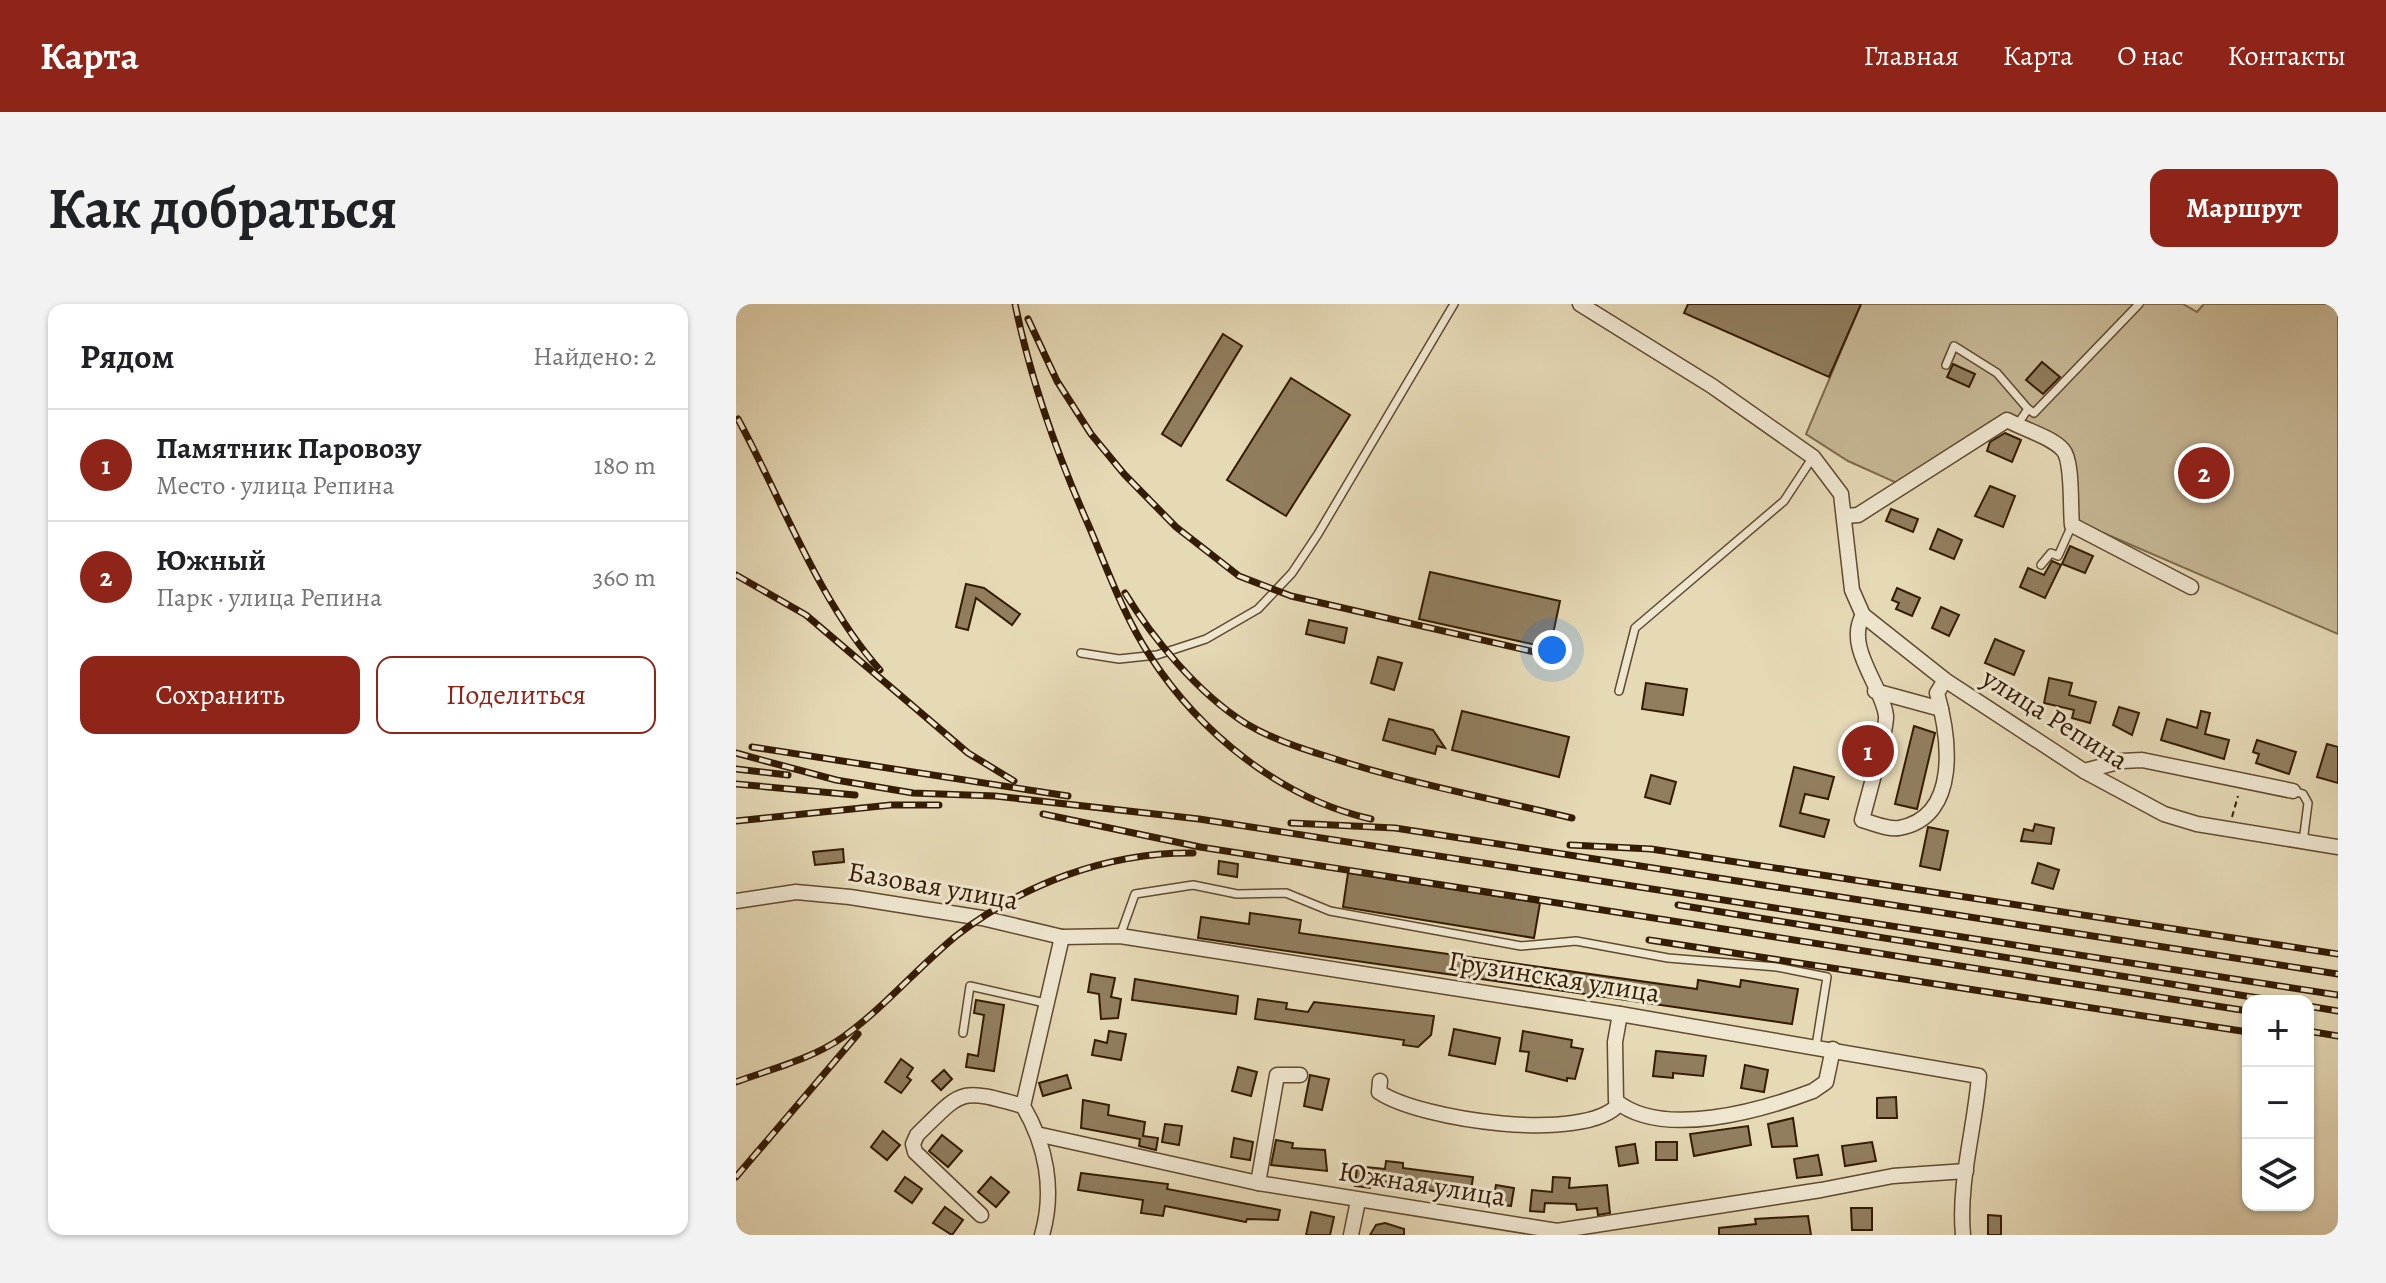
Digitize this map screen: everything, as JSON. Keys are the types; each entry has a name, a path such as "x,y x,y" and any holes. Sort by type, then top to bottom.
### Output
{"street":[{"path":"1580,304 1712,386 1813,457 1841,494 1852,590 1863,615 1859,621 1862,661 1886,716 1862,820 1897,829 1922,819 1940,797 1948,751 1937,693 1945,680"},
{"path":"1844,516 1858,515 2001,421 2017,425 2063,449 2070,463 2068,489 2072,525 2191,587"},
{"name":"улица Репина","path":"1863,615 1945,680 2084,771 2164,814 2228,829 2338,847"},
{"path":"1875,691 1941,709"},
{"path":"2084,771 2122,761 2142,760 2293,791"},
{"name":"Базовая улица","path":"736,901 796,892 850,897 982,918 1062,937 1120,936"},
{"name":"Грузинская улица","path":"1120,936 1620,1014 1979,1076 1975,1123 1966,1171"},
{"path":"1023,1106 1062,937"},
{"path":"1620,1014 1613,1086 1619,1104 1630,1113 1675,1122 1779,1102 1813,1091 1826,1082 1833,1049"},
{"path":"1258,1183 1277,1075 1300,1075"},
{"path":"1380,1081 1379,1092 1388,1098 1442,1115 1525,1124 1594,1120 1611,1113 1619,1104"},
{"path":"981,1215 915,1152 913,1144 926,1126 964,1093 974,1092 1023,1106 1041,1135 1051,1206 1042,1235"},
{"name":"Южная улица","path":"1041,1135 1258,1183 1557,1231 1893,1176 1966,1171"},
{"path":"1963,1235 1966,1171"},
{"path":"1351,1235 1358,1201"}],"lane":[{"path":"1081,653 1119,659 1157,655 1206,639 1258,609 1292,573 1318,534 1454,304"},
{"path":"1946,365 1954,346 1997,373 2034,413 2139,304"},
{"path":"2017,425 2028,409"},
{"path":"1619,691 1635,628 1784,501 1813,457"},
{"path":"2041,565 2051,553 2058,556 2072,525"},
{"path":"2293,791 2303,794 2308,803 2303,842"},
{"path":"1120,936 1135,894 1193,885 1237,894 1286,893 1330,911 1521,946 1576,941 1668,958 1777,967 1827,977 1816,1046"},
{"path":"963,1033 970,986 1045,1003"}],"path":[{"path":"2228,829 2243,780"}],"shaded area":[{"path":"1861,304 2183,304 2197,312 2204,304 2338,304 2338,634 2071,519 2063,449 2008,420 1899,484 1848,461 1806,434"}],"building":[{"path":"1688,304 1861,304 1829,377 1684,313"},
{"path":"1223,334 1242,346 1181,446 1162,434"},
{"path":"2042,362 2060,377 2043,394 2026,380"},
{"path":"1953,364 1975,374 1969,387 1947,377"},
{"path":"1291,378 1350,415 1286,516 1227,480"},
{"path":"2005,433 2021,440 2012,462 1987,451 1990,442"},
{"path":"1990,486 2015,496 2003,527 1975,516"},
{"path":"1891,509 1918,519 1913,532 1886,521"},
{"path":"1938,529 1962,540 1954,559 1930,549"},
{"path":"2070,546 2093,556 2085,573 2062,564"},
{"path":"2052,561 2061,565 2045,598 2020,587 2028,568 2044,575"},
{"path":"1430,572 1560,601 1550,648 1419,619"},
{"path":"966,584 984,588 1020,614 1012,625 976,598 968,630 956,627"},
{"path":"1897,588 1920,598 1912,616 1896,609 1899,603 1892,600"},
{"path":"1941,607 1959,615 1949,636 1932,628"},
{"path":"1309,620 1347,628 1344,643 1306,634"},
{"path":"1995,639 2024,651 2014,675 1985,663"},
{"path":"1378,657 1402,663 1394,690 1371,683"},
{"path":"2049,678 2072,683 2069,695 2096,702 2090,723 2072,718 2074,710 2044,703"},
{"path":"1646,683 1687,689 1683,715 1642,709"},
{"path":"2119,707 2139,713 2132,735 2113,725"},
{"path":"1462,711 1569,737 1559,777 1452,750"},
{"path":"2201,711 2210,713 2205,734 2229,740 2224,759 2161,740 2167,719 2197,728"},
{"path":"1389,719 1433,730 1445,748 1437,746 1435,754 1383,740"},
{"path":"1914,726 1935,733 1917,809 1895,804"},
{"path":"2257,740 2296,752 2289,774 2256,763 2259,754 2253,752"},
{"path":"2327,744 2338,747 2338,783 2317,777"},
{"path":"1794,767 1834,777 1828,799 1805,794 1800,813 1829,820 1824,837 1780,826"},
{"path":"1651,775 1676,782 1670,804 1645,797"},
{"path":"2035,824 2054,828 2051,844 2021,841 2024,829 2033,831"},
{"path":"1928,827 1948,831 1940,870 1920,866"},
{"path":"843,849 844,862 815,865 813,852"},
{"path":"1219,861 1238,864 1237,877 1218,874"},
{"path":"2038,863 2059,870 2053,889 2032,883"},
{"path":"1348,873 1540,903 1534,938 1343,907"},
{"path":"1250,913 1301,920 1299,933 1697,989 1698,980 1740,987 1741,980 1798,989 1792,1024 1198,938 1201,917 1249,924"},
{"path":"1091,974 1115,978 1111,997 1121,999 1118,1018 1101,1019 1099,994 1088,992"},
{"path":"1135,979 1238,996 1236,1014 1132,1000"},
{"path":"1258,999 1287,1003 1286,1009 1308,1012 1314,1002 1434,1016 1431,1035 1418,1047 1403,1045 1404,1040 1255,1019"},
{"path":"976,1000 1004,1005 994,1071 966,1067 968,1054 978,1056 984,1015 974,1013"},
{"path":"1454,1029 1500,1038 1495,1064 1449,1055"},
{"path":"1109,1031 1126,1034 1121,1060 1092,1055 1095,1040 1107,1043"},
{"path":"1523,1031 1572,1040 1571,1047 1583,1049 1575,1079 1567,1078 1567,1081 1526,1071 1529,1052 1520,1051"},
{"path":"1656,1051 1706,1056 1703,1076 1673,1073 1673,1078 1653,1076"},
{"path":"901,1059 913,1068 907,1077 911,1080 901,1093 885,1082"},
{"path":"1745,1065 1768,1070 1764,1092 1741,1088"},
{"path":"1238,1067 1257,1072 1251,1096 1232,1091"},
{"path":"944,1070 952,1079 941,1090 932,1081"},
{"path":"1067,1075 1071,1088 1043,1096 1039,1083"},
{"path":"1310,1075 1329,1079 1322,1110 1304,1106"},
{"path":"1896,1097 1897,1118 1877,1118 1877,1098"},
{"path":"1083,1100 1109,1105 1108,1115 1145,1122 1143,1136 1158,1138 1156,1150 1139,1146 1140,1139 1081,1128"},
{"path":"1793,1118 1797,1146 1772,1147 1768,1124"},
{"path":"1165,1124 1182,1126 1179,1145 1162,1142"},
{"path":"1748,1126 1751,1145 1694,1156 1690,1134"},
{"path":"883,1131 900,1145 887,1160 871,1147"},
{"path":"942,1135 962,1151 948,1167 929,1151"},
{"path":"1234,1138 1253,1142 1250,1160 1231,1157"},
{"path":"1276,1140 1293,1143 1292,1148 1325,1150 1327,1171 1271,1165"},
{"path":"1656,1142 1677,1142 1677,1160 1656,1160"},
{"path":"1872,1142 1876,1161 1845,1166 1842,1146"},
{"path":"1635,1144 1638,1163 1619,1166 1616,1147"},
{"path":"1818,1155 1822,1175 1797,1178 1794,1159"},
{"path":"1386,1161 1403,1163 1403,1168 1473,1177 1470,1198 1418,1186 1371,1180 1370,1188 1355,1186 1357,1166 1385,1169"},
{"path":"1081,1173 1168,1184 1167,1189 1280,1210 1278,1220 1247,1219 1246,1222 1165,1206 1163,1216 1141,1213 1143,1200 1078,1190"},
{"path":"905,1177 922,1189 912,1203 895,1191"},
{"path":"991,1177 1009,1192 996,1207 978,1192"},
{"path":"1553,1177 1570,1178 1569,1188 1607,1185 1610,1213 1598,1215 1597,1208 1577,1210 1576,1204 1545,1203 1544,1212 1530,1211 1532,1190 1552,1192"},
{"path":"1496,1185 1514,1188 1511,1206 1493,1203"},
{"path":"945,1207 963,1220 952,1235 933,1223"},
{"path":"1851,1208 1872,1208 1872,1230 1852,1230"},
{"path":"1311,1212 1334,1217 1330,1235 1306,1235"},
{"path":"1988,1215 2001,1216 2001,1235 1988,1235"},
{"path":"1808,1216 1811,1235 1719,1235 1719,1228 1756,1224 1755,1219"},
{"path":"1385,1223 1404,1229 1404,1235 1370,1235 1376,1225"}],"railway":[{"path":"1015,304 1037,388 1065,470 1124,608 1150,656 1193,711 1245,758 1305,796 1371,819"},
{"path":"1028,319 1057,381 1091,434 1124,474 1176,527 1239,576 1291,596 1552,656"},
{"path":"738,419 820,582 858,643 880,670"},
{"path":"736,575 806,615 968,753 1014,781"},
{"path":"1125,593 1163,646 1194,681 1227,711 1256,729 1289,744 1364,768 1572,818"},
{"path":"752,747 1068,796"},
{"path":"736,753 836,780 913,793 995,796 1199,819 2338,995"},
{"path":"736,769 788,775"},
{"path":"736,784 855,795"},
{"path":"736,821 891,805 939,805"},
{"path":"1043,814 1200,847 2242,1010"},
{"path":"1291,823 1395,828 2338,974"},
{"path":"1570,845 1651,849 2338,954"},
{"path":"736,1082 831,1045 872,1013 956,936 1009,901 1098,865 1161,854 1193,853"},
{"path":"1678,905 2242,995"},
{"path":"1649,940 2242,1031"},
{"path":"2314,1007 2338,1011"},
{"path":"2314,1032 2338,1036"},
{"path":"736,1177 858,1034"}],"place":[{"name":"Южный","path":"2204,473"},
{"name":"Памятник Паровозу","path":"1868,751"}]}
